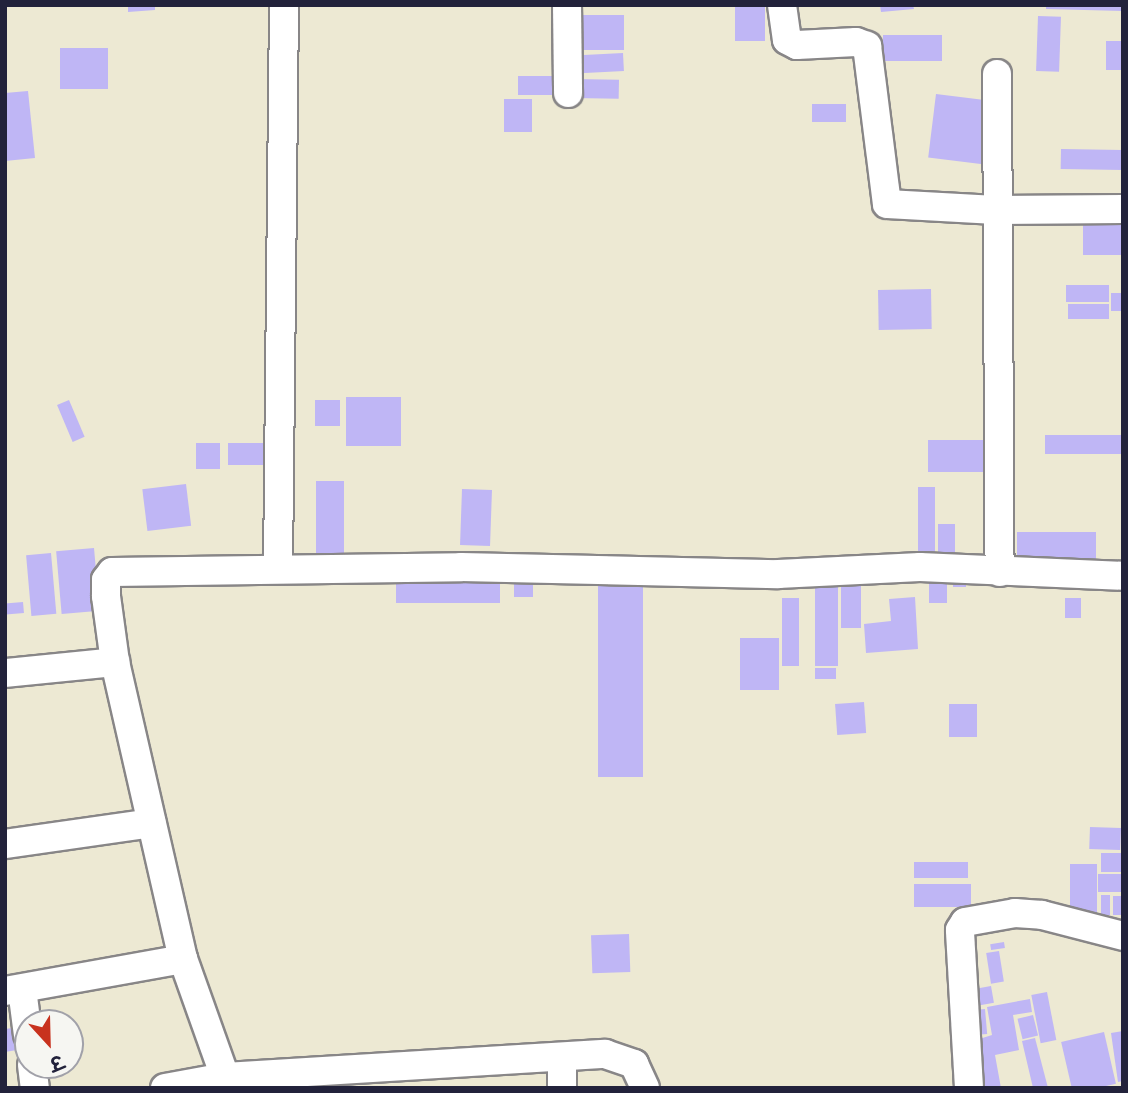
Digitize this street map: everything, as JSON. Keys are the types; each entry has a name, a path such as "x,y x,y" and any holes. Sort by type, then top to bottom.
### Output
{"street":[{"path":"278,568 284,5"},
{"path":"567,5 568,93"},
{"path":"782,5 787,40 797,45 856,42 867,46 887,204 996,210 1123,209"},
{"path":"997,74 1000,572"},
{"path":"227,1082 183,959 115,662 106,596 106,580 112,572 278,568 778,574 920,567 1123,576"},
{"path":"5,673 115,662"},
{"path":"5,844 152,823"},
{"path":"969,1088 960,930 965,922 1015,913 1042,915 1123,936"},
{"path":"19,1009 13,990 183,959"},
{"path":"165,1088 227,1082 386,1077 605,1054 634,1064 645,1088"},
{"path":"562,1057 562,1088"}],"building":[{"path":"128,5 155,5 155,10 128,12"},
{"path":"735,5 765,5 765,41 735,41"},
{"path":"880,5 913,5 914,9 881,12"},
{"path":"1046,5 1123,5 1123,11 1046,9"},
{"path":"578,15 624,15 624,50 578,50"},
{"path":"1038,16 1061,17 1059,72 1036,71"},
{"path":"883,35 942,35 942,61 883,61"},
{"path":"1106,41 1123,41 1123,70 1106,70"},
{"path":"60,48 108,48 108,89 60,89"},
{"path":"623,53 624,71 580,73 579,55"},
{"path":"518,76 567,76 567,95 518,95"},
{"path":"574,79 619,80 619,99 574,98"},
{"path":"28,91 35,158 5,161 5,93"},
{"path":"936,94 993,101 985,164 928,158"},
{"path":"504,99 532,99 532,132 504,132"},
{"path":"812,104 846,104 846,122 812,122"},
{"path":"1061,149 1123,150 1123,170 1061,169"},
{"path":"1083,225 1123,225 1123,255 1083,255"},
{"path":"1066,285 1109,285 1109,302 1066,302"},
{"path":"931,289 932,329 879,330 878,290"},
{"path":"1111,293 1123,293 1123,311 1111,311"},
{"path":"1068,304 1109,304 1109,319 1068,319"},
{"path":"346,397 401,397 401,446 346,446"},
{"path":"69,400 85,437 73,442 57,405"},
{"path":"315,400 340,400 340,426 315,426"},
{"path":"1045,435 1123,435 1123,454 1045,454"},
{"path":"928,440 992,440 992,472 928,472"},
{"path":"196,443 220,443 220,469 196,469"},
{"path":"228,443 263,443 263,465 228,465"},
{"path":"316,481 344,481 344,554 316,554"},
{"path":"186,484 191,526 147,531 142,489"},
{"path":"918,487 935,487 935,555 918,555"},
{"path":"462,489 492,490 490,546 460,545"},
{"path":"938,524 955,524 955,555 938,555"},
{"path":"1017,532 1096,532 1096,569 1017,569"},
{"path":"94,548 99,611 62,614 56,551"},
{"path":"51,553 56,614 31,616 26,555"},
{"path":"953,570 966,570 966,587 953,587"},
{"path":"514,571 533,571 533,597 514,597"},
{"path":"598,574 643,574 643,777 598,777"},
{"path":"929,574 947,574 947,603 929,603"},
{"path":"841,578 861,578 861,628 841,628"},
{"path":"396,581 500,581 500,603 396,603"},
{"path":"815,583 838,583 838,666 815,666"},
{"path":"915,597 918,649 866,653 864,624 891,621 889,599"},
{"path":"782,598 799,598 799,666 782,666"},
{"path":"1065,598 1081,598 1081,618 1065,618"},
{"path":"23,602 24,613 6,615 5,604"},
{"path":"740,638 779,638 779,690 740,690"},
{"path":"815,668 836,668 836,679 815,679"},
{"path":"864,702 866,733 837,735 835,704"},
{"path":"949,704 977,704 977,737 949,737"},
{"path":"1090,827 1121,828 1120,850 1089,849"},
{"path":"1101,853 1121,853 1121,872 1101,872"},
{"path":"914,862 968,862 968,878 914,878"},
{"path":"1070,864 1097,864 1097,918 1070,918"},
{"path":"1098,874 1123,874 1123,892 1098,892"},
{"path":"914,884 971,884 971,907 914,907"},
{"path":"1101,895 1110,895 1110,915 1101,915"},
{"path":"1113,896 1123,896 1123,915 1113,915"},
{"path":"629,934 630,972 592,973 591,935"},
{"path":"1004,942 1005,948 991,950 990,944"},
{"path":"999,951 1004,982 991,984 986,953"},
{"path":"991,986 994,1003 977,1006 974,989"},
{"path":"1047,992 1056,1040 1041,1043 1031,995"},
{"path":"1030,999 1032,1012 1013,1015 1019,1050 995,1055 1001,1088 973,1088 973,1041 992,1035 987,1007"},
{"path":"985,1009 987,1034 974,1035 972,1010"},
{"path":"1033,1015 1038,1035 1023,1039 1017,1019"},
{"path":"14,1028 14,1050 5,1052 5,1029"},
{"path":"1123,1031 1123,1081 1118,1082 1111,1033"},
{"path":"1104,1032 1116,1084 1097,1088 1072,1088 1061,1042"},
{"path":"1035,1038 1048,1088 1033,1088 1022,1041"}]}
